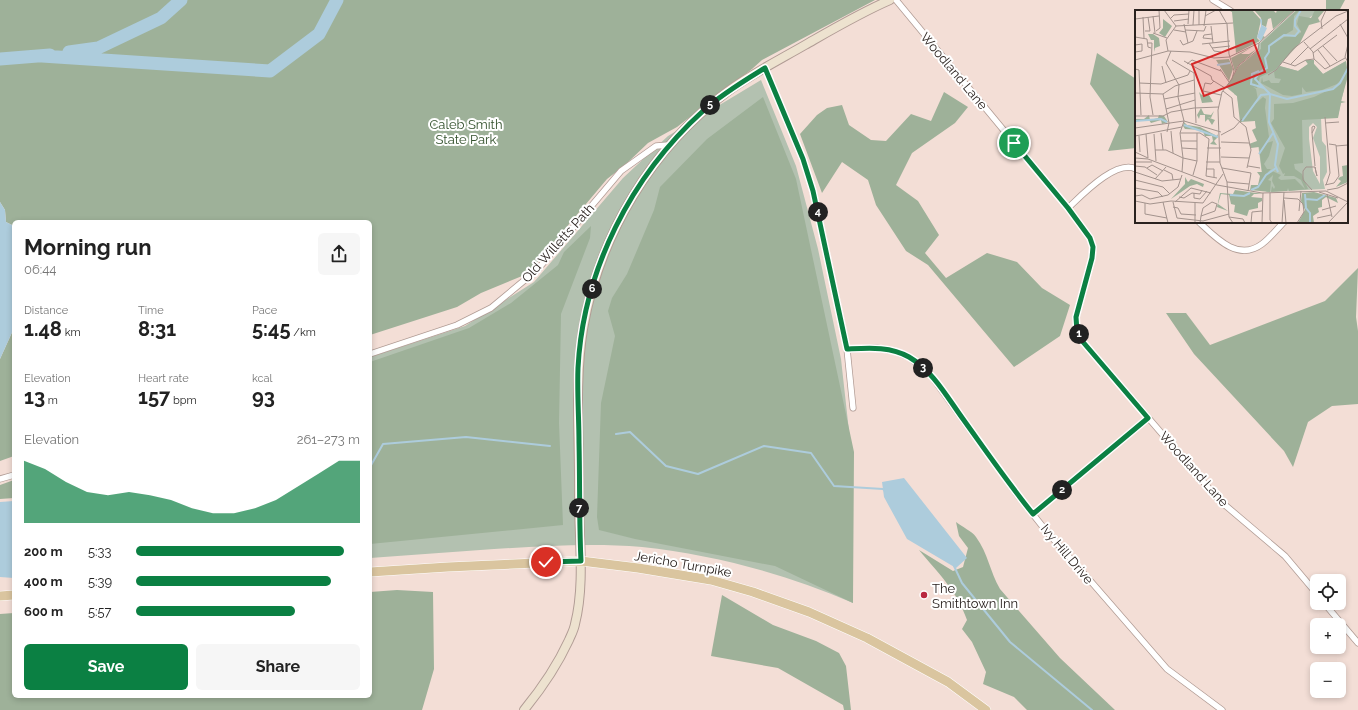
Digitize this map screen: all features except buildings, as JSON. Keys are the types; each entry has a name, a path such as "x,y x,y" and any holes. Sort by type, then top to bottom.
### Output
{"main road":[{"path":"524,710 544,686 558,662 575,626 579,600 581,561 578,368 583,329 590,297 601,260 615,229 632,197 669,145 703,111 718,99 765,68 866,10 890,0"},
{"name":"Jericho Turnpike","path":"372,572 455,566 581,561 638,568 711,580 753,592 809,612 883,645 948,682 986,710"},
{"path":"0,596 12,596"}],"street":[{"name":"Woodland Lane","path":"896,0 1068,208 1090,238 1093,247 1092,258 1076,317 1077,332 1083,342 1219,500 1285,556 1310,586"},
{"path":"1213,0 1229,10"},
{"path":"765,68 803,159 813,191 847,349 853,408"},
{"name":"Old Willetts Path","path":"372,353 457,325 491,308 538,269 622,171 656,146 669,145"},
{"path":"1068,208 1104,177 1119,168 1133,167 1135,168"},
{"path":"1200,223 1226,246 1239,250 1251,250 1262,244 1283,223"},
{"name":"Ivy Hill Drive","path":"847,349 877,348 894,351 909,358 930,374 1016,493 1083,574 1167,669 1222,710"},
{"path":"1033,514 1148,418"},
{"path":"0,479 12,476"},
{"path":"1330,610 1358,643"}],"green space":[{"name":"Caleb Smith State Park","path":"0,0 875,0 762,60 677,127 648,143 625,165 607,179 527,274 481,293 457,307 372,334 372,220 12,220 12,225 6,222 5,210 0,202"},
{"path":"1326,0 1345,0 1340,10 1326,10"},
{"path":"1097,53 1135,78 1135,148 1108,151 1119,125 1090,84"},
{"path":"761,80 796,166 818,249 841,359 853,467 853,603 802,583 750,567 696,555 642,547 605,545 550,546 372,558 372,356 465,326 534,282 623,178 668,136"},
{"path":"944,92 968,107 955,123 912,153 896,185 918,201 939,235 925,253 946,278 987,253 1017,262 1042,288 1070,305 1060,336 1014,367 928,265 906,251 876,205 868,180 842,162 822,193 800,134 817,115 827,108 842,105 849,125 871,140 886,141 911,114 931,121"},
{"path":"763,97 796,179 854,452 853,603 775,566 635,539 599,530 597,517 601,403 615,336 608,311 612,298 627,274 654,210 660,187 707,139"},
{"path":"591,226 590,238 561,314 559,423 563,525 372,544 372,361 469,328 511,303 558,265 564,252"},
{"path":"1358,268 1356,317 1358,331 1358,404 1332,406 1308,422 1293,467 1284,451 1194,354 1166,313 1186,313 1210,345 1325,301"},
{"path":"12,332 12,457 0,461 0,359"},
{"path":"12,481 12,498 0,499 0,485"},
{"path":"956,522 972,533 980,543 1000,589 1060,658 1115,710 1027,710 1014,697 983,684 986,672 972,642 962,629 967,620 963,610 953,591 919,550 953,571 963,567 968,548 959,536"},
{"path":"397,590 433,592 434,669 422,710 0,710 0,614 12,613 12,698 372,698 372,592"},
{"path":"722,595 773,625 816,641 839,653 846,666 851,710 844,710 843,705 778,668 711,656"}],"water":[{"path":"0,202 5,210 6,222 12,225 12,332 0,359"},
{"path":"904,478 967,558 956,568 907,539 884,497 882,482"},
{"path":"12,501 12,578 0,577 0,502"}],"waterway":[{"path":"69,52 98,48 161,18 181,0"},
{"path":"42,56 270,71 319,34 337,0"},
{"path":"0,59 50,55"},
{"path":"616,434 630,432 666,466 698,474 764,446 811,453 834,486 883,489 885,491"},
{"path":"372,463 383,444 466,437 550,446"},
{"path":"954,566 962,583 1010,642 1092,710"}],"place":[{"name":"The Smithtown Inn","path":"924,595"}],"route":[{"path":"546,562 581,561 578,368 583,329 590,297 601,260 632,197 669,145 703,111 727,92 765,68 803,159 813,191 847,349 877,348 894,351 909,358 930,374 1016,493 1033,514 1148,418 1083,342 1077,332 1076,317 1092,258 1093,247 1090,238 1085,229 1014,143"}]}
